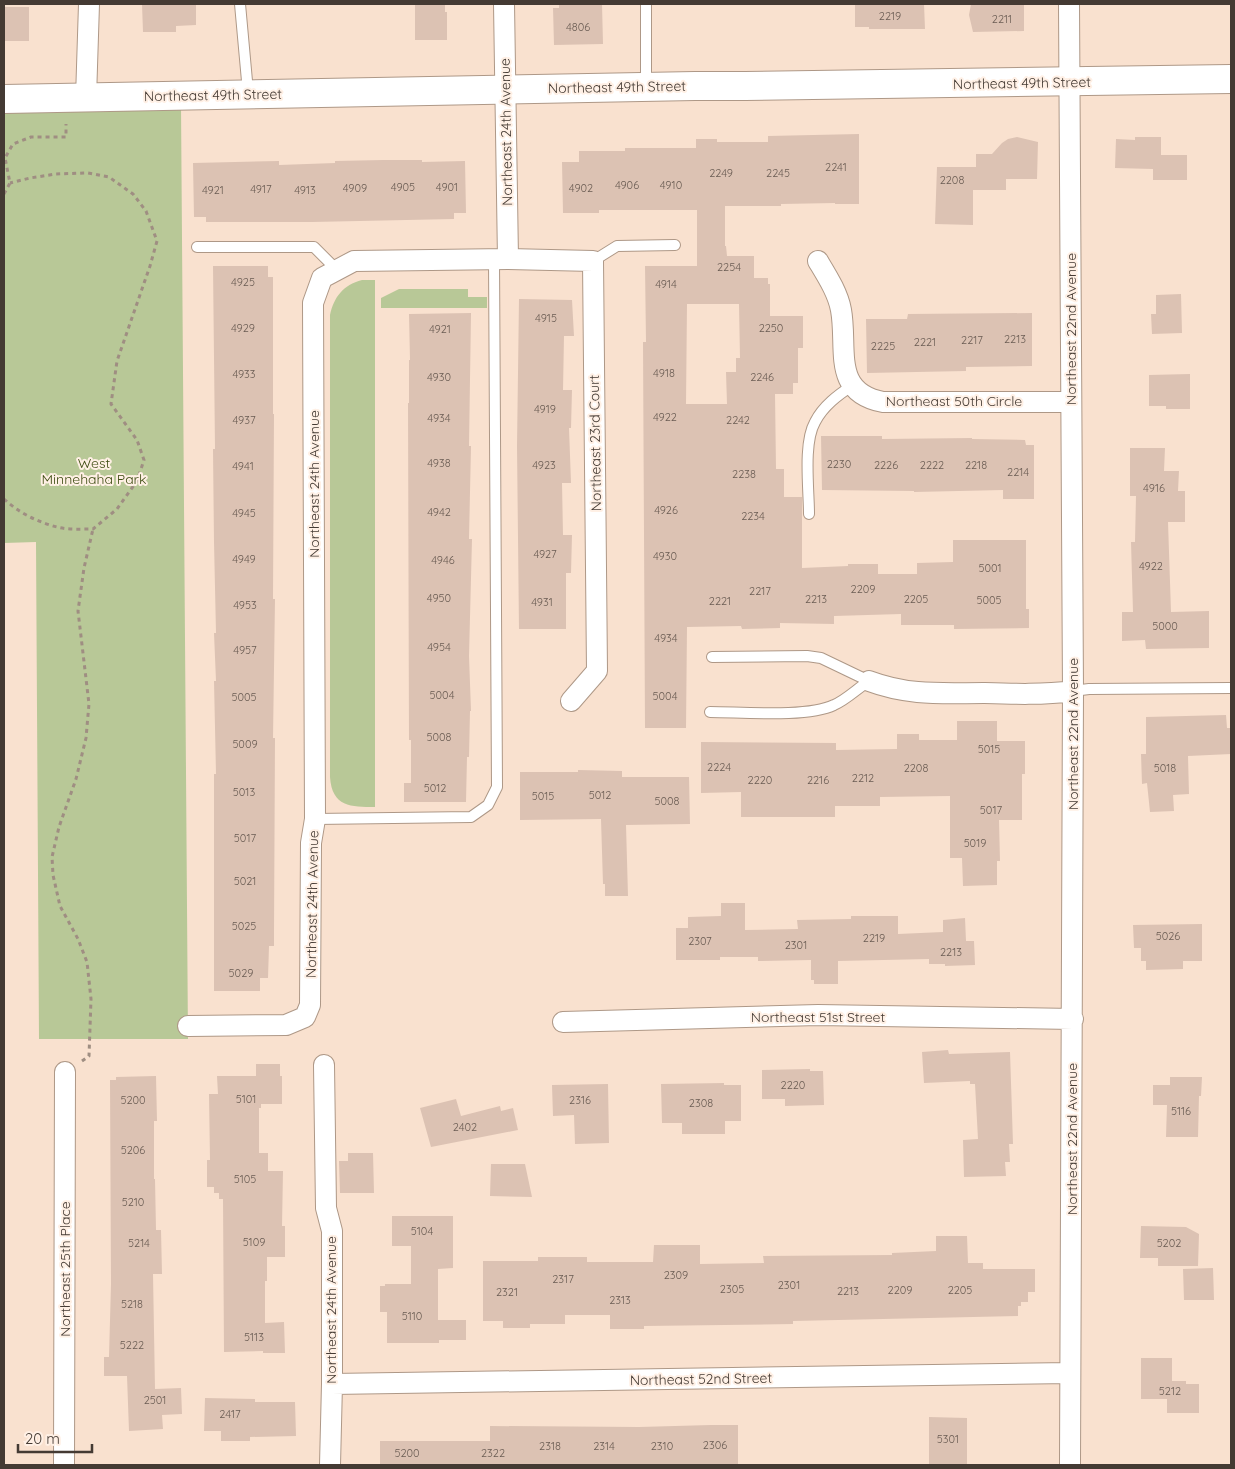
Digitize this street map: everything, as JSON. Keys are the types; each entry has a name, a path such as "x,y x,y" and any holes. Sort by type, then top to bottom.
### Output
{"street":[{"path":"86,98 89,4"},
{"name":"Northeast 24th Avenue","path":"188,1026 286,1025 305,1017 310,1006 311,843 315,819 313,303 322,278 354,261 501,260 505,90 504,4"},
{"name":"Northeast 22nd Avenue","path":"1070,4 1073,691 1070,1465"},
{"name":"Northeast 49th Street","path":"4,99 695,86 1231,79"},
{"path":"501,260 593,261"},
{"name":"Northeast 23rd Court","path":"571,701 597,671 593,261"},
{"path":"818,262 831,282 841,310 844,362 846,374 853,385"},
{"name":"Northeast 50th Circle","path":"853,385 872,400 883,402 1072,402"},
{"path":"869,680 889,688 914,692 1049,694 1073,691"},
{"name":"Northeast 51st Street","path":"563,1022 818,1015 1073,1020"},
{"name":"Northeast 24th Avenue","path":"324,1065 326,1208 332,1231 330,1465"},
{"name":"Northeast 25th Place","path":"64,1465 65,1072"},
{"name":"Northeast 52nd Street","path":"332,1384 1070,1373"}],"lane":[{"path":"240,4 248,95"},
{"path":"646,4 646,88"},
{"path":"593,261 617,246 675,246"},
{"path":"196,247 314,247 337,270"},
{"path":"315,819 470,817 488,805 497,786 501,260"},
{"path":"809,514 808,439 815,422 833,399 853,385"},
{"path":"710,712 796,712 814,710 834,705 869,680 821,658 807,656 712,657"},
{"path":"1073,691 1089,689 1231,688"}],"path":[{"path":"4,194 10,184 5,158 13,144 32,137 66,137 66,118"},
{"path":"10,184 30,178 56,174 88,173 109,177 133,194 146,210 157,240 150,266 117,360 111,404 137,440 144,460 137,481 117,509 93,529 84,568 78,611 89,704 86,738 76,779 59,827 52,857 53,875 60,906 78,938 87,962 90,998 89,1056 65,1072"},
{"path":"4,499 12,507 33,519 58,527 93,529"}],"green space":[{"name":"West Minnehaha Park","path":"181,105 188,1039 39,1039 36,542 4,543 4,107"},
{"path":"375,280 375,807 358,807 339,800 334,794 330,777 330,315 340,293 355,282"},
{"path":"399,289 468,289 468,297 487,297 487,308 381,308 381,298"}],"building":[{"path":"142,4 196,4 196,25 176,26 176,32 143,32"},
{"path":"415,4 445,4 445,12 447,12 447,40 415,40"},
{"path":"559,4 602,4 603,44 554,45 553,8 559,8"},
{"path":"924,4 925,29 869,29 869,27 855,27 855,5"},
{"path":"971,4 1024,4 1024,31 973,32 969,15"},
{"path":"4,7 29,7 29,41 4,41"},
{"path":"859,134 859,204 725,206 725,246 727,256 754,256 754,278 768,278 768,284 770,284 770,316 803,316 803,348 798,348 798,383 793,383 793,394 775,394 776,469 784,469 784,497 802,497 802,568 848,566 848,564 878,564 878,574 917,574 917,563 953,562 953,540 1026,540 1026,609 1029,609 1029,628 954,629 954,625 901,625 901,614 834,616 834,624 780,623 780,628 742,629 741,626 687,627 686,728 645,728 643,342 646,342 645,266 697,266 697,210 599,210 599,213 563,213 562,162 579,162 579,151 625,151 625,148 696,148 696,139 717,139 717,142 768,142 768,136","holes":["687,304 739,304 740,358 736,358 736,372 726,372 727,404 686,404"]},
{"path":"1017,137 1038,142 1037,179 1006,179 1006,190 973,190 973,225 935,224 937,167 976,167 976,154 992,154 1002,143"},
{"path":"1135,137 1161,137 1161,155 1187,155 1187,180 1153,180 1153,169 1115,168 1116,139 1135,140"},
{"path":"422,160 422,162 465,161 466,213 454,213 454,219 312,222 206,222 206,217 194,217 193,163 279,161 279,165"},
{"path":"213,266 268,266 268,277 273,277 273,599 275,599 273,738 275,738 274,946 269,946 268,978 260,978 260,991 214,991 214,774 216,774 214,681 216,681 214,633 216,633"},
{"path":"1181,294 1182,333 1152,334 1151,314 1156,314 1156,295"},
{"path":"519,299 572,300 574,336 564,336 563,390 572,390 571,428 569,428 571,483 562,483 563,535 572,535 571,573 566,573 566,629 519,629 517,446"},
{"path":"471,313 469,539 472,539 469,656 471,711 466,802 404,802 404,783 411,783 411,740 409,740 409,314"},
{"path":"1032,313 1032,366 966,367 966,371 867,373 866,319 907,319 908,314"},
{"path":"1190,374 1190,409 1166,409 1166,406 1149,406 1149,375"},
{"path":"821,436 882,436 882,439 972,438 1025,440 1026,445 1034,445 1034,499 1003,499 1003,490 914,492 822,490"},
{"path":"1130,448 1165,448 1164,471 1179,471 1178,491 1185,491 1185,522 1168,522 1171,612 1209,611 1209,648 1146,649 1145,640 1122,641 1122,612 1133,612 1131,542 1135,542 1136,496 1130,496"},
{"path":"1226,715 1227,728 1231,728 1231,754 1188,756 1189,794 1173,795 1174,811 1150,812 1147,783 1142,784 1141,754 1146,754 1146,717"},
{"path":"957,721 997,721 997,741 1025,741 1025,774 1022,774 1022,820 999,820 1000,861 997,861 997,885 963,886 962,858 950,858 950,796 880,797 880,806 835,806 835,817 741,817 741,792 701,793 701,742 836,743 836,750 897,749 897,734 919,734 919,740 957,740"},
{"path":"578,770 622,771 622,777 689,777 690,824 626,825 628,896 605,896 601,819 520,820 520,772 578,772"},
{"path":"721,903 745,903 745,930 798,929 797,920 851,919 851,916 898,916 898,934 943,932 943,920 965,918 966,941 974,941 975,965 945,966 945,964 929,964 929,959 838,961 838,984 814,984 814,980 811,980 811,960 758,961 758,957 720,957 720,960 676,960 676,928 688,928 688,917 721,916"},
{"path":"1202,924 1202,961 1183,961 1183,969 1146,970 1146,961 1141,961 1141,948 1134,948 1133,925"},
{"path":"948,1050 949,1054 1010,1052 1013,1144 1009,1144 1010,1162 1005,1162 1006,1176 964,1177 963,1140 978,1139 975,1084 970,1084 970,1081 924,1083 922,1052"},
{"path":"256,1064 280,1064 280,1076 282,1076 282,1104 261,1104 261,1108 259,1108 259,1153 268,1153 268,1171 283,1171 282,1226 285,1226 285,1257 267,1257 265,1323 284,1322 285,1353 263,1353 263,1351 224,1352 223,1199 219,1199 219,1193 214,1193 214,1187 207,1187 207,1160 210,1160 209,1094 218,1094 217,1076 256,1076"},
{"path":"810,1069 810,1071 823,1071 824,1105 785,1106 785,1099 762,1099 762,1070"},
{"path":"156,1076 157,1121 154,1121 154,1179 156,1230 161,1230 162,1274 153,1274 155,1389 181,1388 182,1414 162,1415 163,1429 129,1431 127,1376 104,1376 104,1357 109,1357 111,1284 110,1080 116,1080 116,1077"},
{"path":"1170,1077 1202,1077 1201,1096 1199,1096 1198,1137 1166,1137 1167,1105 1153,1105 1153,1085 1170,1085"},
{"path":"724,1083 724,1085 741,1085 741,1121 725,1121 725,1134 682,1134 682,1123 662,1123 661,1084"},
{"path":"608,1084 609,1143 575,1144 574,1115 553,1116 552,1085"},
{"path":"456,1099 461,1116 500,1106 501,1111 513,1108 518,1130 431,1147 420,1108"},
{"path":"348,1153 373,1153 374,1193 340,1193 339,1161 348,1161"},
{"path":"491,1164 525,1164 532,1197 490,1196"},
{"path":"392,1216 453,1216 453,1268 438,1269 438,1320 466,1320 466,1340 439,1340 439,1343 387,1343 387,1312 380,1312 380,1286 385,1286 385,1284 411,1284 411,1246 392,1246"},
{"path":"1141,1226 1186,1227 1199,1234 1198,1266 1158,1266 1158,1258 1140,1258"},
{"path":"936,1236 967,1236 968,1263 983,1263 983,1269 1035,1269 1035,1292 1028,1292 1028,1302 1021,1302 1021,1306 1018,1306 1018,1316 793,1321 793,1324 644,1326 644,1329 610,1329 610,1315 565,1315 565,1324 530,1324 530,1328 503,1328 503,1321 483,1321 483,1261 538,1261 538,1257 587,1257 587,1262 653,1262 654,1245 700,1245 700,1264 764,1263 763,1256 892,1255 892,1253 936,1251"},
{"path":"1213,1268 1214,1300 1184,1300 1183,1269"},
{"path":"1141,1358 1172,1358 1172,1381 1186,1381 1186,1384 1199,1384 1199,1413 1167,1413 1167,1399 1141,1399"},
{"path":"205,1398 255,1399 255,1402 295,1402 296,1436 250,1437 250,1441 221,1441 221,1431 204,1431"},
{"path":"929,1417 967,1418 967,1465 929,1465"},
{"path":"738,1425 738,1465 380,1465 380,1441 490,1441 490,1426 639,1427"}]}
